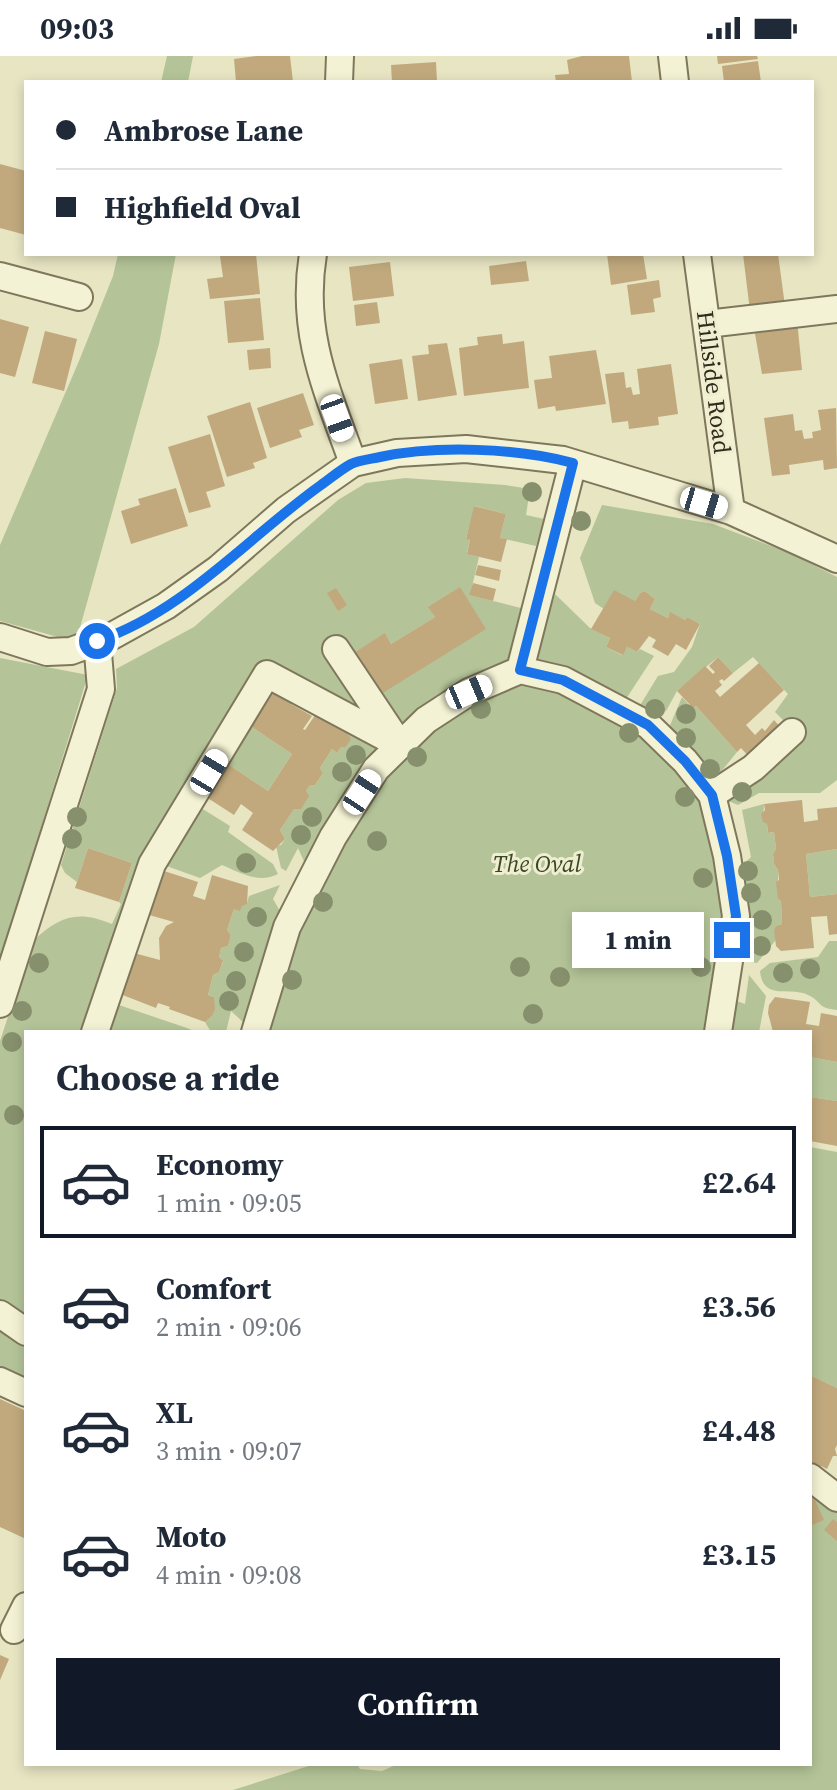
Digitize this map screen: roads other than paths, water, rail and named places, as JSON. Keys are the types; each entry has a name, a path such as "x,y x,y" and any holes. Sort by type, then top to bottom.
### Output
{"street":[{"path":"339,80 340,56"},
{"path":"672,56 675,80"},
{"path":"313,256 309,277 309,327 353,463"},
{"name":"Hillside Road","path":"697,256 731,511"},
{"path":"0,276 79,297"},
{"path":"707,324 837,309"},
{"path":"0,637 47,652 71,651 127,629 218,569 286,510 353,463 397,453 466,449 573,463 731,511 837,559"},
{"path":"520,670 573,463"},
{"path":"0,1004 101,689 97,641"},
{"path":"336,649 400,745"},
{"path":"256,1030 287,927 333,837 376,769 426,720 469,692 520,670 563,680 648,725 685,761 712,795 727,856 736,916 718,1030"},
{"path":"96,1030 152,864 267,674 400,745"},
{"path":"712,795 753,768 792,732"},
{"path":"0,1314 24,1331"},
{"path":"0,1381 24,1392"},
{"path":"812,1479 837,1498"},
{"path":"14,1630 24,1610"}],"park label":[{"name":"The Oval","path":"537,863"}]}
